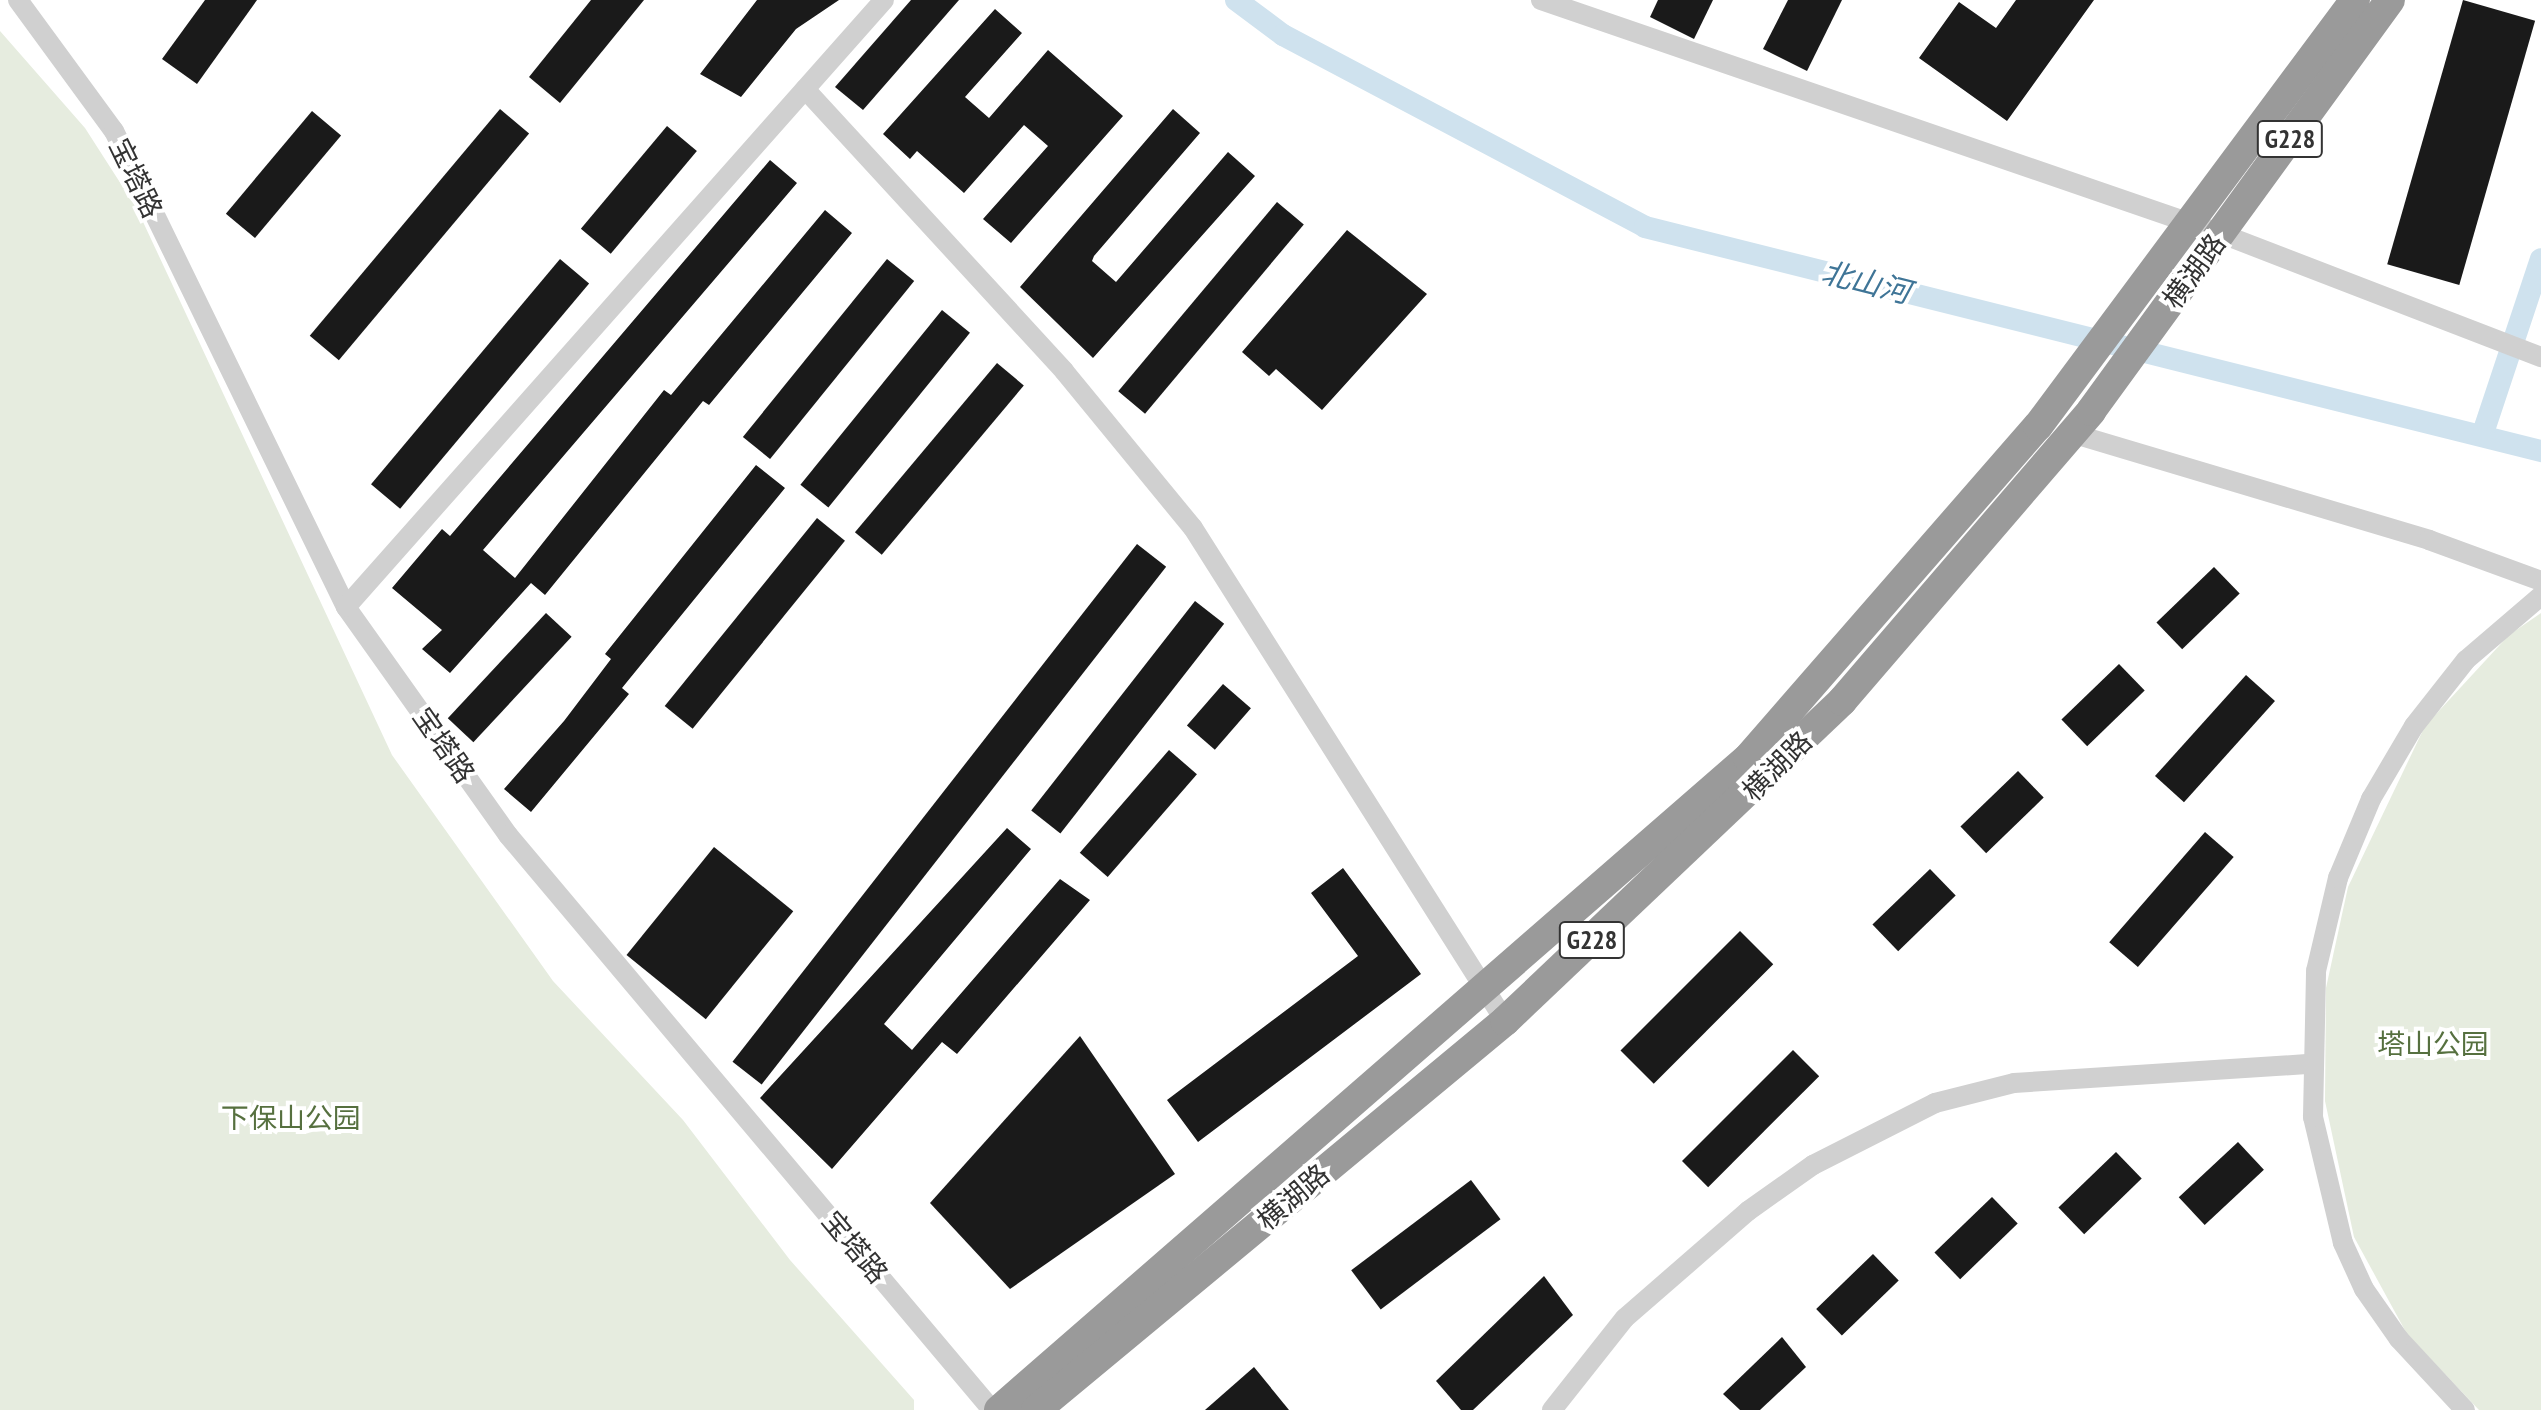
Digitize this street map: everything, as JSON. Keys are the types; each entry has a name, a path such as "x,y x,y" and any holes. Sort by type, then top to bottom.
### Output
{"highway":[{"name":"横湖路","path":"999,1410 1748,758 2038,426 2355,0"},
{"name":"横湖路","path":"1036,1410 1505,1021 1842,701 2081,422 2222,234 2390,0"}],"street":[{"name":"宝塔路","path":"18,0 114,131 346,607 508,835 992,1410"},
{"path":"346,607 884,0"},
{"path":"1541,0 2222,234 2541,357"},
{"path":"805,89 1064,371 1193,528 1505,1021"},
{"path":"2081,422 2541,581"},
{"path":"2465,1410 2399,1339 2364,1289 2343,1243 2325,1188 2310,1064 2319,956 2338,878 2371,799 2414,726 2466,660 2541,596"},
{"path":"1552,1410 1625,1318 1748,1211 1813,1165 1935,1103 2014,1083 2310,1064"}],"green space":[{"name":"下保山公园","path":"0,31 85,128 137,209 392,755 553,981 683,1120 790,1260 914,1400 914,1410 0,1410"},
{"name":"塔山公园","path":"2541,613 2541,1410 2479,1410 2407,1334 2354,1237 2325,1101 2326,988 2348,887 2425,726 2509,635"}],"building":[{"path":"205,0 257,0 197,84 162,59"},
{"path":"591,0 644,0 560,103 529,77"},
{"path":"757,0 839,0 796,29 741,97 700,74"},
{"path":"911,0 959,0 863,110 835,87"},
{"path":"1658,0 1713,0 1694,39 1650,17"},
{"path":"1788,0 1842,0 1807,71 1763,49"},
{"path":"2016,0 2094,0 2007,121 1919,58 1959,2 1996,28"},
{"path":"2463,0 2535,21 2459,285 2387,264"},
{"path":"995,9 1022,33 965,97 989,118 1048,50 1123,116 1011,243 983,219 1048,146 1024,125 964,193 917,151 910,159 883,134"},
{"path":"500,109 529,133 339,360 310,336"},
{"path":"1173,109 1200,133 1094,256 1092,261 1116,282 1228,152 1255,176 1093,358 1020,287"},
{"path":"312,111 341,135 255,238 226,214"},
{"path":"667,126 697,151 611,254 581,229"},
{"path":"770,160 797,183 483,550 515,578 664,390 671,395 825,210 852,233 709,405 703,401 545,595 531,583 450,673 422,649 442,630 392,588 442,529 450,536"},
{"path":"1277,202 1304,224 1145,414 1118,391"},
{"path":"1347,230 1427,294 1322,410 1276,369 1269,376 1242,352"},
{"path":"560,259 589,283 400,509 371,484"},
{"path":"887,259 914,281 770,459 743,437"},
{"path":"942,310 970,333 828,508 800,485"},
{"path":"997,363 1024,385 882,555 855,532"},
{"path":"756,465 785,488 622,688 629,694 531,812 504,789 564,721 611,659 605,654"},
{"path":"817,518 845,541 693,729 665,706"},
{"path":"1137,544 1166,567 762,1085 733,1062"},
{"path":"2214,567 2240,594 2182,649 2156,623"},
{"path":"1195,601 1224,624 1060,833 1031,811"},
{"path":"546,613 572,637 473,742 448,718"},
{"path":"2119,664 2145,691 2087,746 2061,720"},
{"path":"2246,675 2275,701 2184,802 2155,776"},
{"path":"1223,684 1251,708 1215,750 1187,726"},
{"path":"1169,750 1197,774 1108,877 1080,853"},
{"path":"2018,771 2044,798 1986,853 1960,827"},
{"path":"1007,828 1031,849 884,1024 912,1050 1060,879 1090,900 957,1054 942,1042 832,1169 760,1098"},
{"path":"2205,832 2234,857 2138,967 2109,942"},
{"path":"714,847 793,911 706,1019 627,955"},
{"path":"1343,868 1421,974 1198,1142 1167,1100 1358,956 1311,893"},
{"path":"1930,869 1956,896 1898,951 1872,925"},
{"path":"1740,931 1773,964 1654,1084 1620,1051"},
{"path":"1080,1036 1175,1174 1010,1289 930,1203"},
{"path":"1793,1050 1819,1076 1708,1187 1682,1161"},
{"path":"2238,1142 2264,1170 2205,1225 2179,1197"},
{"path":"2116,1152 2142,1179 2084,1234 2058,1208"},
{"path":"1471,1180 1500,1219 1381,1309 1351,1270"},
{"path":"1992,1197 2018,1224 1960,1279 1934,1253"},
{"path":"1873,1254 1899,1281 1842,1335 1816,1309"},
{"path":"1544,1276 1573,1315 1473,1410 1461,1410 1436,1381"},
{"path":"1782,1337 1806,1367 1760,1410 1740,1410 1723,1394"},
{"path":"1254,1367 1289,1410 1205,1410"}],"waterway":[{"name":"北山河","path":"1236,0 1283,35 1645,227 2541,451"},
{"path":"2483,433 2541,259"}]}
